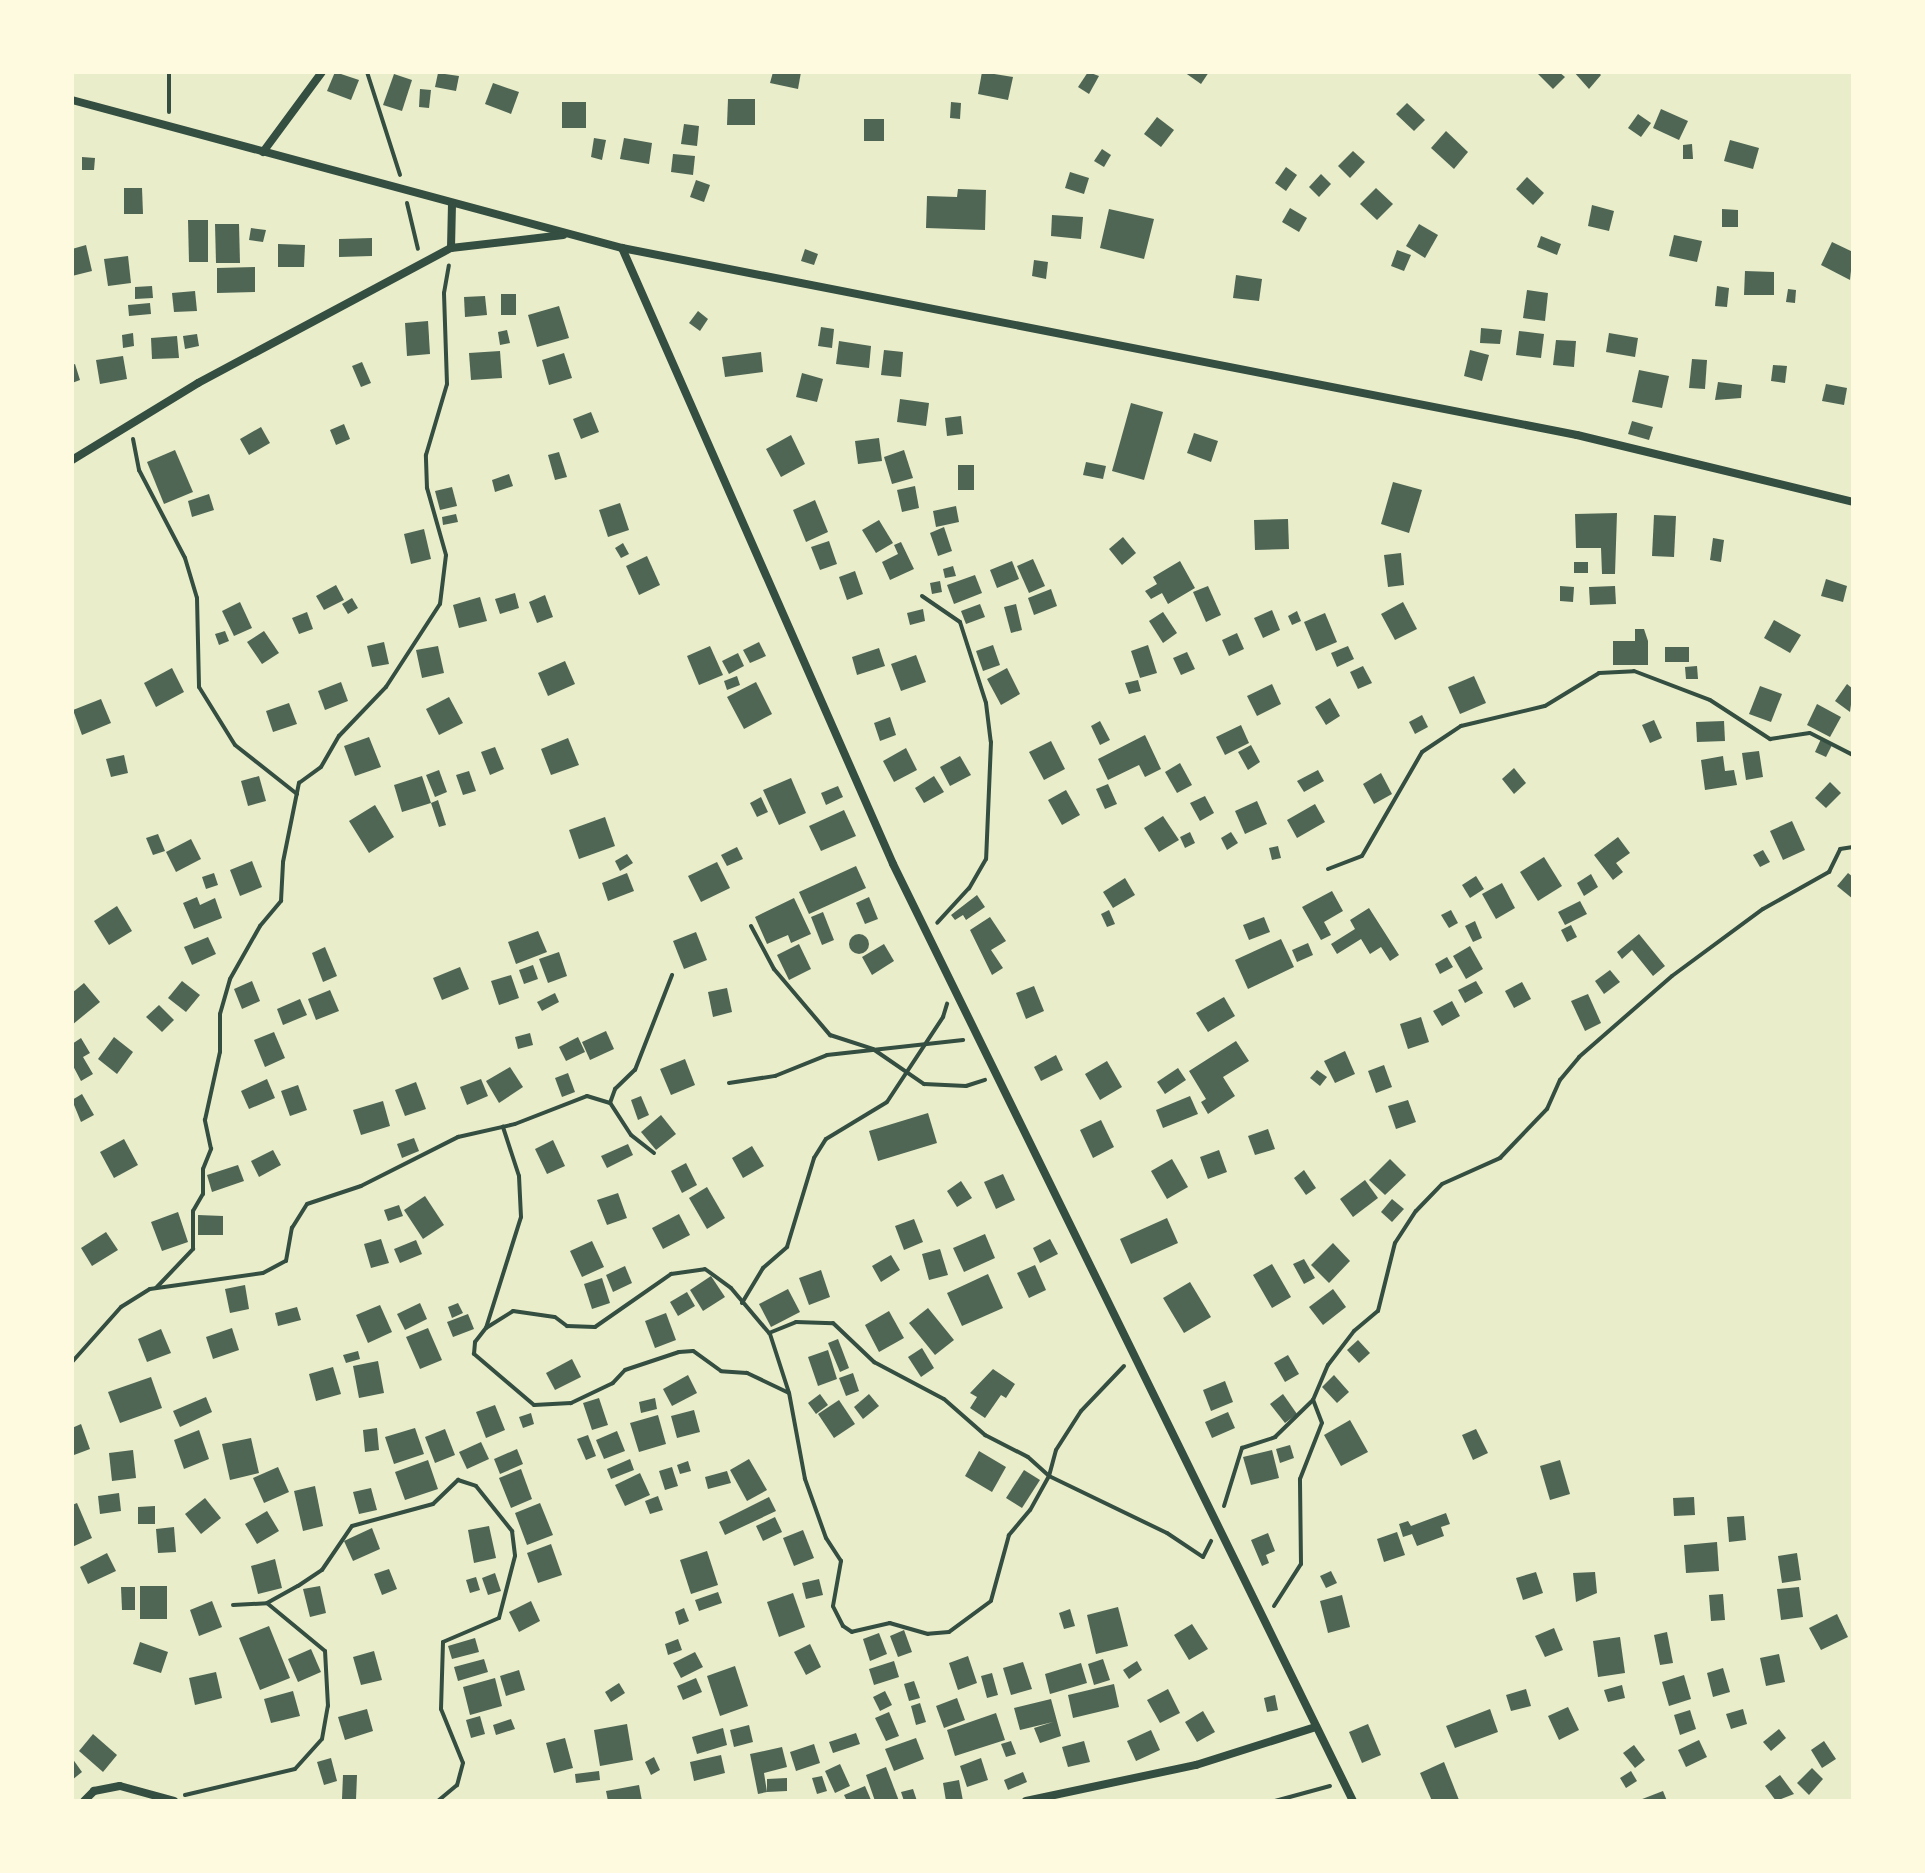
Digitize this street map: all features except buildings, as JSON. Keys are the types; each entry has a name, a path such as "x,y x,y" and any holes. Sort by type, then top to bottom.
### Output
{"street":[{"path":"263,152 322,72"},
{"path":"72,100 622,248 1577,435 1853,502"},
{"path":"451,248 452,203"},
{"path":"72,460 130,424 451,248 571,234"},
{"path":"622,248 927,933 1353,1801"},
{"path":"1026,1801 1196,1765 1316,1727"},
{"path":"84,1801 94,1791 120,1786 171,1800"}],"path":[{"path":"169,72 169,126"},
{"path":"367,72 404,190 421,263"},
{"path":"72,1362 121,1307 156,1288 193,1249 193,1211 203,1194 203,1169 211,1149 205,1120 220,1052 220,1014 230,979 281,901 283,862 299,783 321,767 339,736 386,687 440,604 446,555 427,488 426,455 447,384 444,293 451,248"},
{"path":"130,424 139,470 185,558 197,598 199,687 235,745 297,794"},
{"path":"922,596 960,622 986,703 991,742 986,859 969,888 927,933"},
{"path":"1328,869 1362,856 1422,752 1461,726 1545,706 1599,673 1634,671 1710,700 1770,739 1810,733 1853,755"},
{"path":"769,1333 796,1322 833,1323 866,1356 944,1399 985,1435 1028,1457 1049,1476 1167,1533 1203,1557 1218,1526 1242,1448 1275,1437 1313,1400 1328,1365 1354,1331 1378,1311 1395,1243 1442,1184 1500,1158 1547,1109 1569,1069 1617,1023 1763,909 1829,872 1840,849 1853,847"},
{"path":"751,926 774,969 830,1035 873,1049 924,1084 952,1086 999,1076"},
{"path":"610,1103 615,1089 635,1070 672,975"},
{"path":"742,1303 763,1268 787,1247 814,1158 826,1139 887,1102 943,1017 952,982"},
{"path":"729,1083 775,1076 827,1055 926,1042 981,1039"},
{"path":"156,1288 263,1273 286,1261 292,1228 307,1204 361,1186 458,1137 503,1127 587,1096 610,1103 631,1135 654,1153"},
{"path":"486,1328 521,1217 519,1176 503,1127"},
{"path":"789,1393 747,1373 721,1371 693,1351 679,1352 625,1370 613,1383 571,1403 534,1405 474,1354 475,1342 486,1328 513,1311 555,1317 567,1326 595,1327 671,1274 705,1269 769,1333 789,1393 805,1479 826,1538 841,1561 833,1606 843,1626 852,1632 890,1623 928,1634 949,1632 970,1620 991,1601 1009,1535 1049,1476 1056,1450 1081,1411 1135,1352"},
{"path":"1263,1620 1301,1564 1300,1479 1322,1423 1313,1400"},
{"path":"233,1605 267,1603 322,1570 352,1526 433,1504 458,1480 476,1486 499,1508 512,1531 515,1556 499,1618 443,1642 441,1709 463,1763 457,1785 438,1801"},
{"path":"171,1800 295,1769 322,1739 328,1706 325,1651 267,1603"},
{"path":"1275,1801 1344,1784"}]}
